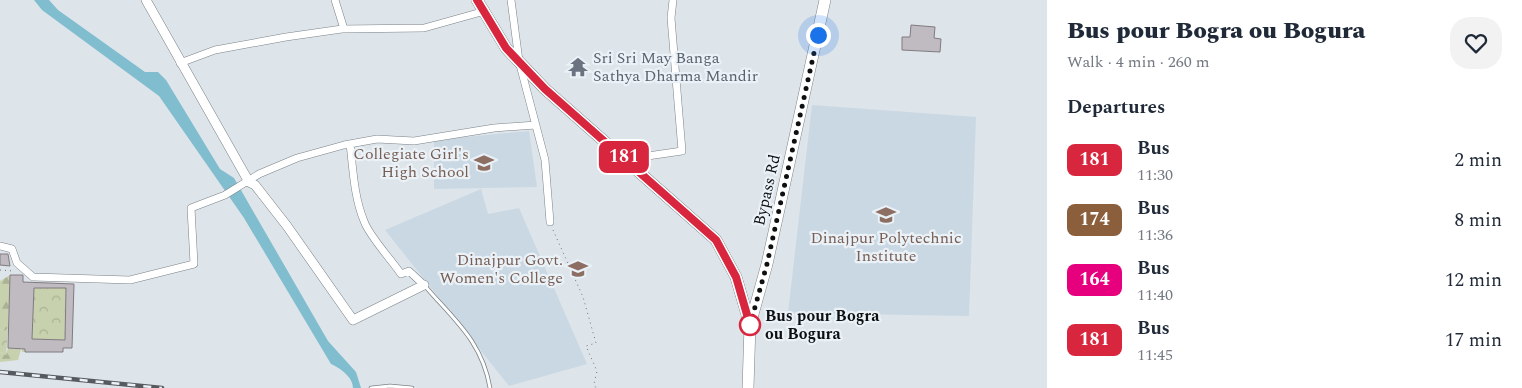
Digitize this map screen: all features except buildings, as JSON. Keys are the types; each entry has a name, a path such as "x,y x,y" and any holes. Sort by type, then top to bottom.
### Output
{"main road":[{"path":"477,0 506,48 545,89 627,159 716,240 736,277 750,325"},
{"name":"Bypass Rd","path":"748,388 750,325 767,264 826,0"}],"street":[{"path":"146,0 249,182 256,186 287,226 353,320 424,285 409,271 401,274 380,243 371,235 364,221 350,144"},
{"path":"335,0 344,29"},
{"path":"511,0 518,61 545,160 550,222"},
{"path":"627,159 682,151 671,18 673,0"},
{"path":"180,63 215,50 286,37 344,29 424,28 484,10"},
{"path":"0,246 12,248 17,263 34,277 130,280 194,264 191,208 225,195 249,182 259,174 298,158 377,139 414,141 494,128 536,125"}],"lane":[{"path":"424,285 478,348 487,369 490,388"},
{"path":"371,388 390,386 412,388"}],"path":[{"path":"550,222 583,297 596,343 586,346 597,371 594,384 596,388"},
{"path":"0,270 24,269"}],"shaded area":[{"name":"Dinajpur Polytechnic Institute","path":"812,105 976,117 969,316 788,313"},
{"name":"Collegiate Girl's High School","path":"529,131 537,187 434,189 434,140"},
{"path":"481,189 488,214 519,208 587,364 509,386 385,230"}],"green space":[{"path":"10,275 8,328 5,331 0,329 0,281"},
{"path":"34,288 66,288 65,348 22,352 22,335"},
{"path":"8,328 6,355 0,352 0,329 5,331"},
{"path":"8,348 21,349 18,360 0,362 0,352 6,355"}],"water":[{"path":"34,0 49,0 58,10 145,72 158,72 166,80 220,169 234,178 328,341 356,372 361,388 353,388 351,380 342,370 331,364 244,218 159,96 42,10"}],"railway":[{"path":"0,372 162,388"}],"bus line":[{"name":"181","path":"477,0 506,48 545,89 627,159 716,240 736,277 750,325"}],"place":[{"name":"Sri Sri May Banga Sathya Dharma Mandir","path":"578,67"},
{"name":"Collegiate Girl's High School","path":"484,163"},
{"name":"Dinajpur Polytechnic Institute","path":"886,215"},
{"name":"Dinajpur Govt. Women's College","path":"578,269"},
{"name":"Bus pour Bogra ou Bogura","path":"750,325"}],"route":[{"path":"750,325 767,264 818,35"}]}
